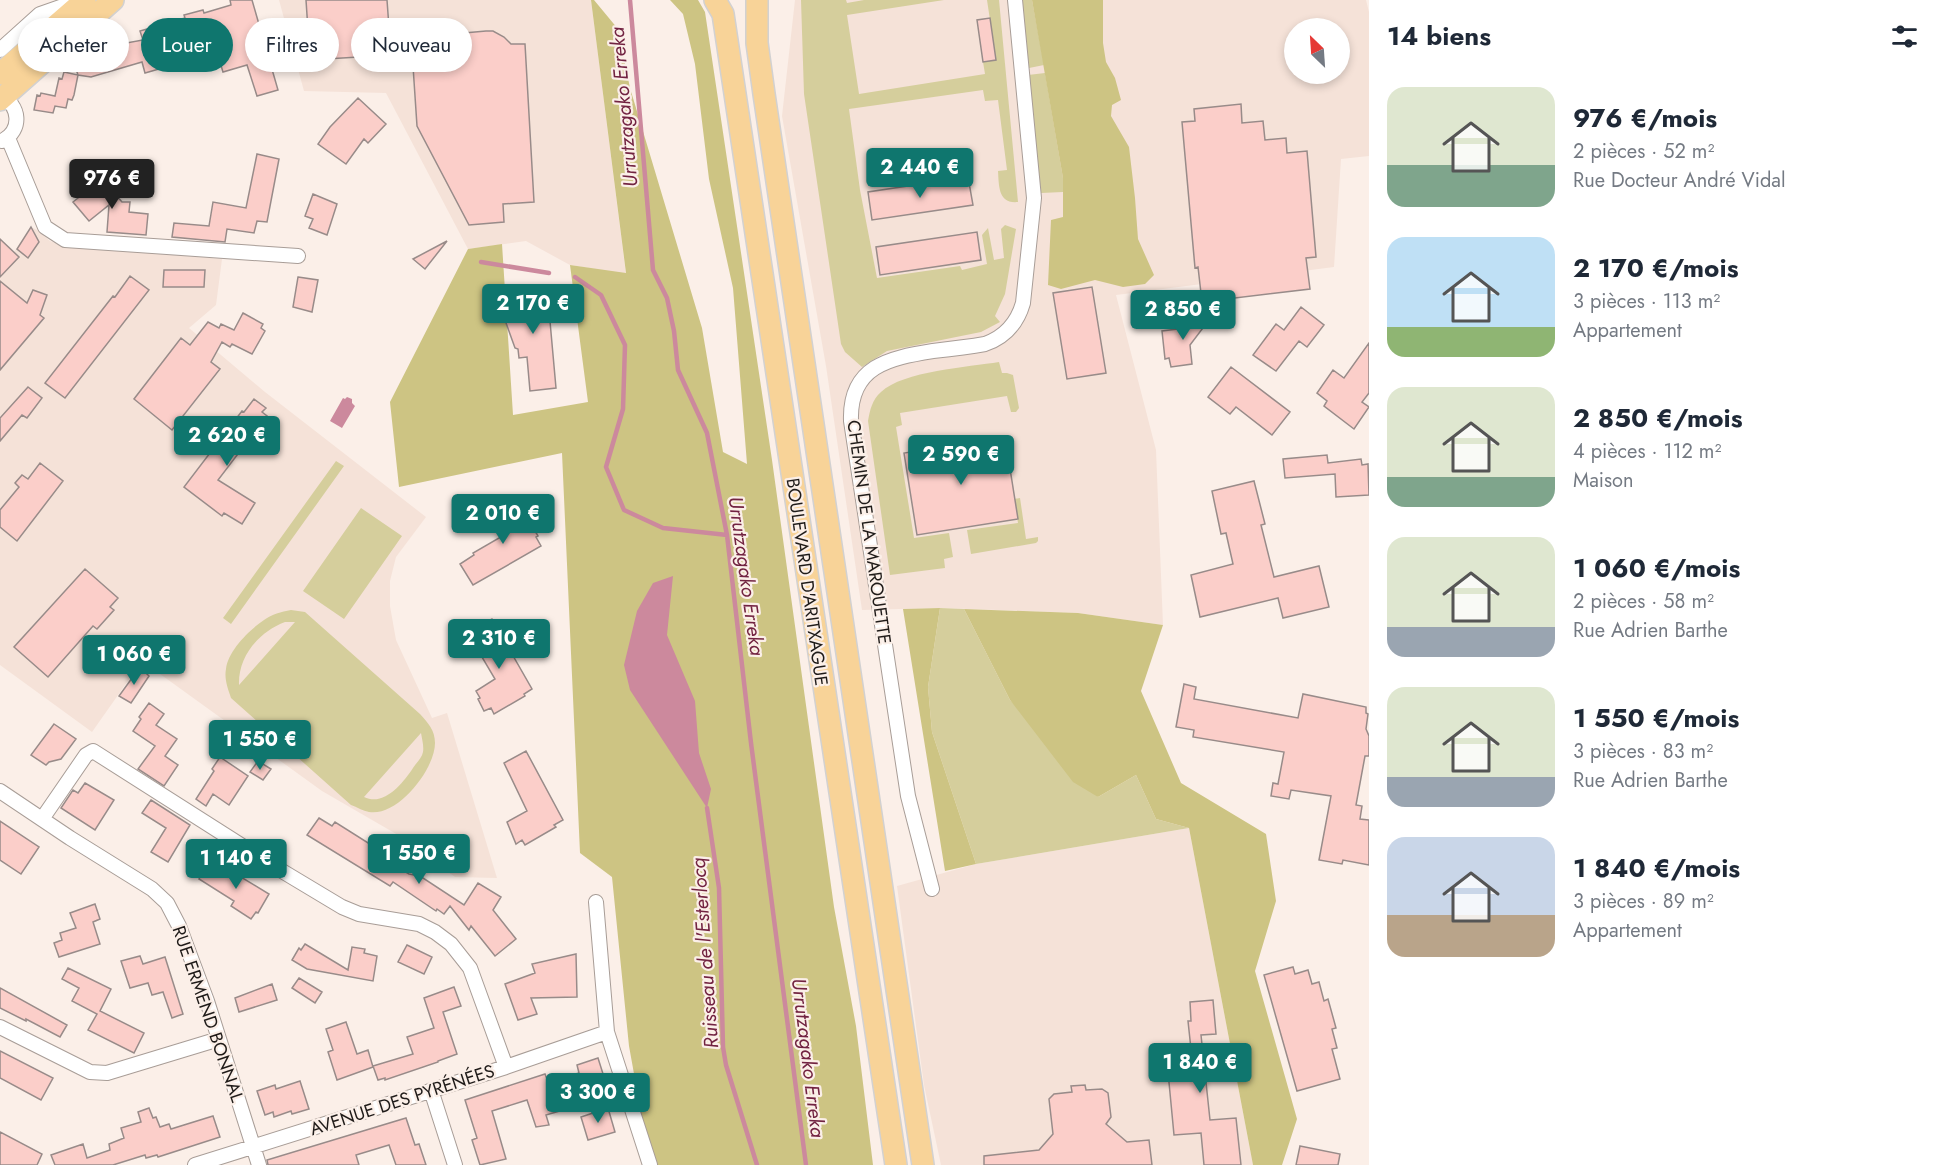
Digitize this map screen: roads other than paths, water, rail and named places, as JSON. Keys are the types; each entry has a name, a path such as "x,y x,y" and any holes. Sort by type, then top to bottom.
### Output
{"main road":[{"path":"1,97 113,0"},
{"name":"BOULEVARD D'ARITXAGUE","path":"716,0 723,14 896,1165"},
{"name":"BOULEVARD D'ARITXAGUE","path":"758,0 757,43 764,94 923,1165"},
{"path":"0,74 83,2"}],"street":[{"name":"CHEMIN DE LA MAROUETTE","path":"932,889 908,796 850,405 855,391 865,376 885,361 908,355 985,344 1008,330 1020,313 1034,198 1016,0"},
{"path":"0,50 40,14 83,2"},
{"path":"1,97 13,105 16,112 16,126 4,140 45,227 65,240 298,256"},
{"path":"42,819 86,755 93,751 342,907 359,914 419,924 435,932 451,944 470,968 506,1067"},
{"name":"RUE ERMEND BONNAL","path":"0,791 152,889 166,903 179,926 207,1001 260,1165"},
{"path":"596,902 607,1032 650,1165"},
{"path":"0,1027 90,1072 107,1073 219,1039"},
{"name":"AVENUE DES PYRÉNÉES","path":"195,1165 506,1067 607,1032"},
{"path":"431,1090 455,1165"}],"waterway":[{"name":"Urrutzagako Erreka","path":"630,0 653,270 667,298 674,331 678,370 707,433 727,535 751,743 806,1165"},
{"path":"481,262 549,273"},
{"path":"575,277 601,295 625,345 623,409 606,467 624,510 663,528 727,535"},
{"name":"Ruisseau de l'Esterlocq","path":"707,808 719,888 723,1047 726,1065 757,1165"}]}
